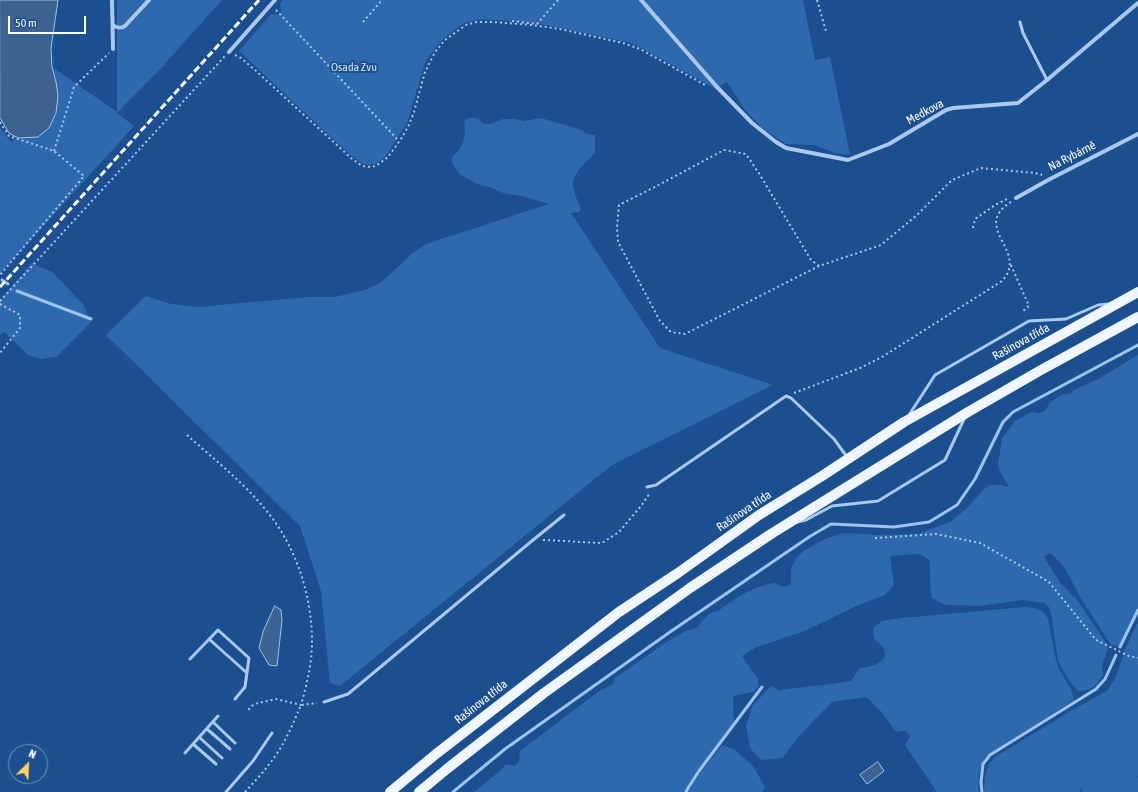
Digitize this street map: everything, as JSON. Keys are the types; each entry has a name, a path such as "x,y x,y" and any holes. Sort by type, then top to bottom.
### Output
{"main road":[{"name":"Rašínova třída","path":"390,792 440,751 619,612 760,515 904,422 1138,292"},
{"path":"419,792 544,693 690,588 786,524 968,412 1138,317"}],"street":[{"path":"112,0 113,49"},
{"path":"113,25 121,28 125,26 149,0"},
{"path":"229,52 275,0"},
{"name":"Medkova","path":"641,0 717,87 752,123 776,142 786,148 848,160 889,144 946,110 1018,103 1138,3"},
{"name":"Na Rybárně","path":"1018,197 1050,178 1138,134"}],"lane":[{"path":"1020,22 1023,33 1047,80"},
{"path":"904,422 935,375 1029,321 1066,319 1098,305 1116,303"},
{"path":"647,487 655,486 786,396 791,398 834,439 848,458"},
{"path":"786,524 806,520 832,506 878,501 945,460 968,412"},
{"path":"324,702 348,694 564,515"},
{"path":"190,659 218,630 249,658 245,687 234,699"},
{"path":"209,639 247,674"},
{"path":"185,753 218,716"},
{"path":"213,722 235,743"},
{"path":"207,729 230,749"},
{"path":"226,792 253,761 272,733"},
{"path":"199,737 222,758"},
{"path":"193,744 216,764"}],"path":[{"path":"363,22 382,0"},
{"path":"512,20 537,24 558,0"},
{"path":"817,0 826,31"},
{"path":"271,5 399,141"},
{"path":"0,353 20,328 20,315 0,303 229,52 241,58 325,135 362,166 376,166 388,157 409,125 425,72 435,52 445,40 466,25 477,22 493,22 560,29 624,43 640,49 718,93 721,91"},
{"path":"54,151 74,87 113,49"},
{"path":"0,122 9,136 54,151 84,176 0,275"},
{"path":"819,266 811,260 746,154 724,150 619,205 617,227 618,242 660,320 671,332 685,334 819,266 880,245 917,215 952,180 982,168 1035,173 1050,178"},
{"path":"973,228 975,220 995,205 1014,195 1018,197"},
{"path":"1018,197 1001,208 995,223 1009,256 1010,264 1029,306 1023,312"},
{"path":"786,396 860,368 882,357 1002,281 1008,273 1010,264"},
{"path":"187,435 241,484 275,522 294,556 306,595 311,622 312,643 310,666 302,704 281,747 266,768 245,792"},
{"path":"533,540 602,543 619,532 641,506 655,486"},
{"path":"875,538 936,534 980,543 1049,582 1096,640 1129,656 1138,658"},
{"path":"248,710 254,704 276,699 302,704 324,702"}],"green space":[{"path":"117,0 222,0 162,67 117,113 134,126 0,274 0,127 11,142 18,138 38,137 56,82 52,67 117,112"},
{"name":"Osada Zvu","path":"283,0 803,0 815,60 830,57 850,155 835,153 814,145 786,144 761,127 745,110 727,82 715,89 631,43 541,24 484,19 464,23 443,39 425,63 407,123 386,156 376,164 363,164 348,153 239,51 271,14 278,15 281,12 280,4"},
{"path":"469,118 477,118 482,123 490,124 503,119 516,119 524,121 541,118 582,130 586,134 595,135 595,153 579,169 573,184 574,192 581,208 579,212 571,213 660,348 773,385 612,465 340,686 330,683 321,591 300,526 106,335 146,296 171,304 198,307 307,297 335,297 365,290 380,283 414,252 426,244 549,204 522,196 503,193 477,184 459,174 452,163 452,157 459,150 463,141 465,131 464,121"},
{"path":"32,263 52,272 83,304 91,322 56,357 40,359 28,355 4,332 0,335 0,300"},
{"path":"1138,355 1138,612 1121,646 1111,645 1082,600 1063,565 1050,553 1044,557 1061,584 1078,601 1108,648 1102,665 1103,675 1090,689 1078,691 1068,679 1058,661 1051,613 1049,607 1044,603 1023,600 979,606 945,605 932,598 929,560 920,554 890,556 894,585 885,595 856,606 807,630 757,647 742,656 758,679 758,687 753,692 733,696 734,723 684,792 474,792 501,770 506,764 514,766 519,762 520,751 599,691 613,684 615,678 668,641 686,631 697,628 709,615 752,590 772,583 786,587 791,583 791,569 796,559 803,551 827,538 843,533 879,535 918,534 950,522 967,508 984,489 991,485 1009,487 1000,472 998,465 1002,438 1015,421 1032,412 1039,413 1045,411 1050,402 1098,379"},
{"path":"1024,607 1035,608 1046,615 1056,660 1059,669 1071,689 1074,700 985,757 979,774 979,792 937,792 905,745 910,736 905,731 896,732 880,710 866,697 832,702 795,741 783,758 761,760 750,748 746,725 753,705 771,686 779,690 851,681 860,668 874,665 885,657 884,648 874,639 873,628 882,621"},
{"path":"1138,622 1138,776 1135,779 1138,777 1138,792 984,792 985,777 988,765 995,757 1108,690 1116,677 1125,649"},
{"path":"722,745 734,749 753,766 765,787 762,792 687,792"}],"shaded area":[{"path":"0,0 58,0 51,48 52,67 58,96 56,113 49,128 38,137 18,138 9,133 0,118"},
{"path":"275,606 281,610 282,620 277,666 269,665 259,648 263,632"},
{"path":"878,762 884,771 867,784 860,775"}],"waterway":[{"path":"2,280 8,284"},
{"path":"17,291 91,319"},
{"path":"453,792 505,749 670,632 809,537 831,524 894,527 929,522 957,505 975,479 1003,422 1013,412 1138,345"},
{"path":"1120,647 1138,610"},
{"path":"982,792 981,782 983,764 990,755 1096,689 1105,679 1116,655"},
{"path":"686,792 699,771 762,687"}],"railway":[{"path":"0,287 259,0"}]}
